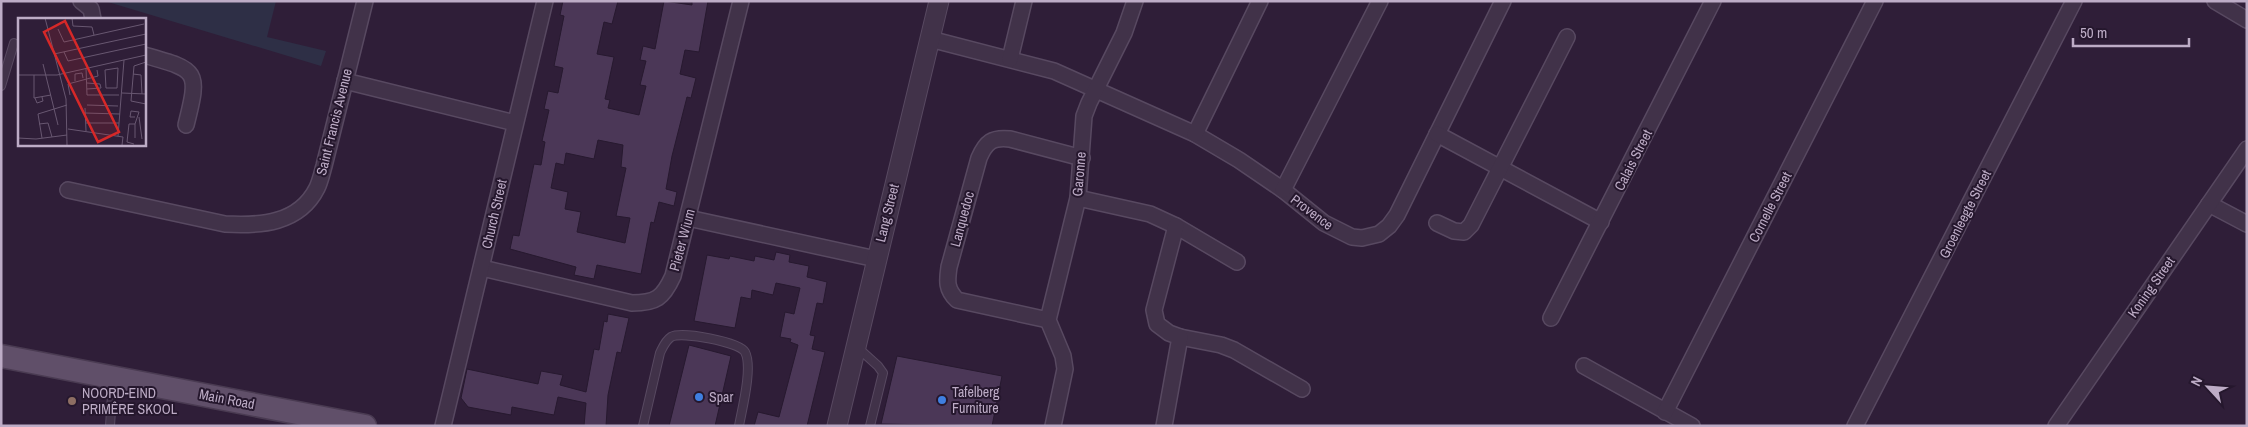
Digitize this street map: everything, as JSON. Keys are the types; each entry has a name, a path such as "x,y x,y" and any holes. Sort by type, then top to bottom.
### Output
{"main road":[{"name":"Main Road","path":"1,356 365,426"}],"street":[{"path":"80,1 91,9 94,18"},
{"name":"Saint Francis Avenue","path":"68,190 225,224 251,226 273,223 293,214 306,204 316,189 324,166 365,1"},
{"name":"Church Street","path":"443,426 545,1"},
{"name":"Pieter Wium","path":"482,268 632,303 646,303 657,299 667,289 673,276 688,218 741,1"},
{"name":"Lang Street","path":"836,426 939,1"},
{"path":"1010,59 1024,1"},
{"name":"Garonne","path":"1048,320 1078,198 1084,116 1095,89 1124,32 1135,1"},
{"path":"1195,134 1260,1"},
{"path":"1283,190 1380,1"},
{"name":"Provence","path":"1095,89 1195,134 1239,160 1283,190 1324,223 1341,233 1352,237 1371,236 1389,226 1397,214 1504,1"},
{"name":"Calais Street","path":"1551,318 1713,1"},
{"name":"Cornelle Street","path":"1665,412 1875,1"},
{"name":"Groenleegte Street","path":"1856,426 2074,1"},
{"path":"2215,1 2247,20"},
{"path":"1437,223 1460,233 1467,230 1566,36"},
{"path":"930,39 1054,72 1095,89"},
{"path":"145,55 179,65 189,71 195,85 186,125"},
{"path":"345,81 515,123"},
{"path":"1438,134 1601,222"},
{"name":"Lanquedoc","path":"1048,320 957,300 950,292 947,283 949,267 979,158 990,140 999,138 1010,139 1082,158"},
{"name":"Koning Street","path":"2056,426 2247,150"},
{"path":"1078,198 1134,210 1176,226 1237,262"},
{"path":"2209,204 2247,224"},
{"path":"688,218 876,259"},
{"path":"1176,226 1156,300 1154,317 1162,329 1180,337 1234,350 1302,389"},
{"path":"1048,320 1063,356 1065,369 1053,426"},
{"path":"1164,426 1180,337"},
{"path":"1584,366 1692,426"}],"lane":[{"path":"1,86 14,43"},
{"path":"643,426 660,353 665,343 672,336 686,335 735,344 745,351 748,364 739,426"},
{"path":"855,346 878,366 883,373 870,426"},
{"path":"110,426 113,377"}],"shaded area":[{"path":"276,1 267,37 326,51 321,66 108,2"}],"building":[{"path":"563,1 618,1 612,24 604,22 597,54 614,57 605,99 610,100 608,108 639,115 646,86 640,85 646,61 640,60 643,46 655,49 664,1 692,5 692,1 708,1 699,52 685,50 680,74 696,78 691,98 687,97 666,189 677,192 674,206 659,202 654,223 651,222 641,274 597,265 594,279 574,275 576,267 510,249 513,235 519,236 534,164 541,165 545,142 542,141 549,110 544,109 548,91 558,93 563,68 554,66 564,16 560,15","holes":["598,140 623,145 621,167 626,168 616,216 630,218 625,243 577,232 581,212 565,209 568,192 551,188 556,163 564,165 566,153 594,159"]},
{"path":"776,252 790,255 789,262 809,266 807,277 827,282 823,304 817,303 810,335 815,336 812,349 825,352 807,426 754,426 758,412 779,417 798,345 790,342 791,339 780,337 785,312 794,314 800,288 776,283 773,295 752,290 751,299 741,297 735,328 694,321 707,255 729,259 730,256 754,261 755,256 774,260"},
{"path":"608,314 629,318 621,353 617,352 608,395 606,426 584,426 586,403 558,397 554,415 512,407 511,415 468,407 461,398 467,369 538,384 541,371 563,375 560,385 586,392 594,349 599,350 604,321 607,322"},
{"name":"Spar","path":"689,345 731,356 715,426 669,426"},
{"name":"Tafelberg Furniture","path":"897,356 1002,376 992,426 881,424"}],"place":[{"name":"Spar","path":"699,397"},
{"name":"Tafelberg Furniture","path":"942,400"},
{"name":"NOORD-EIND PRIMÊRE SKOOL","path":"72,401"}]}
